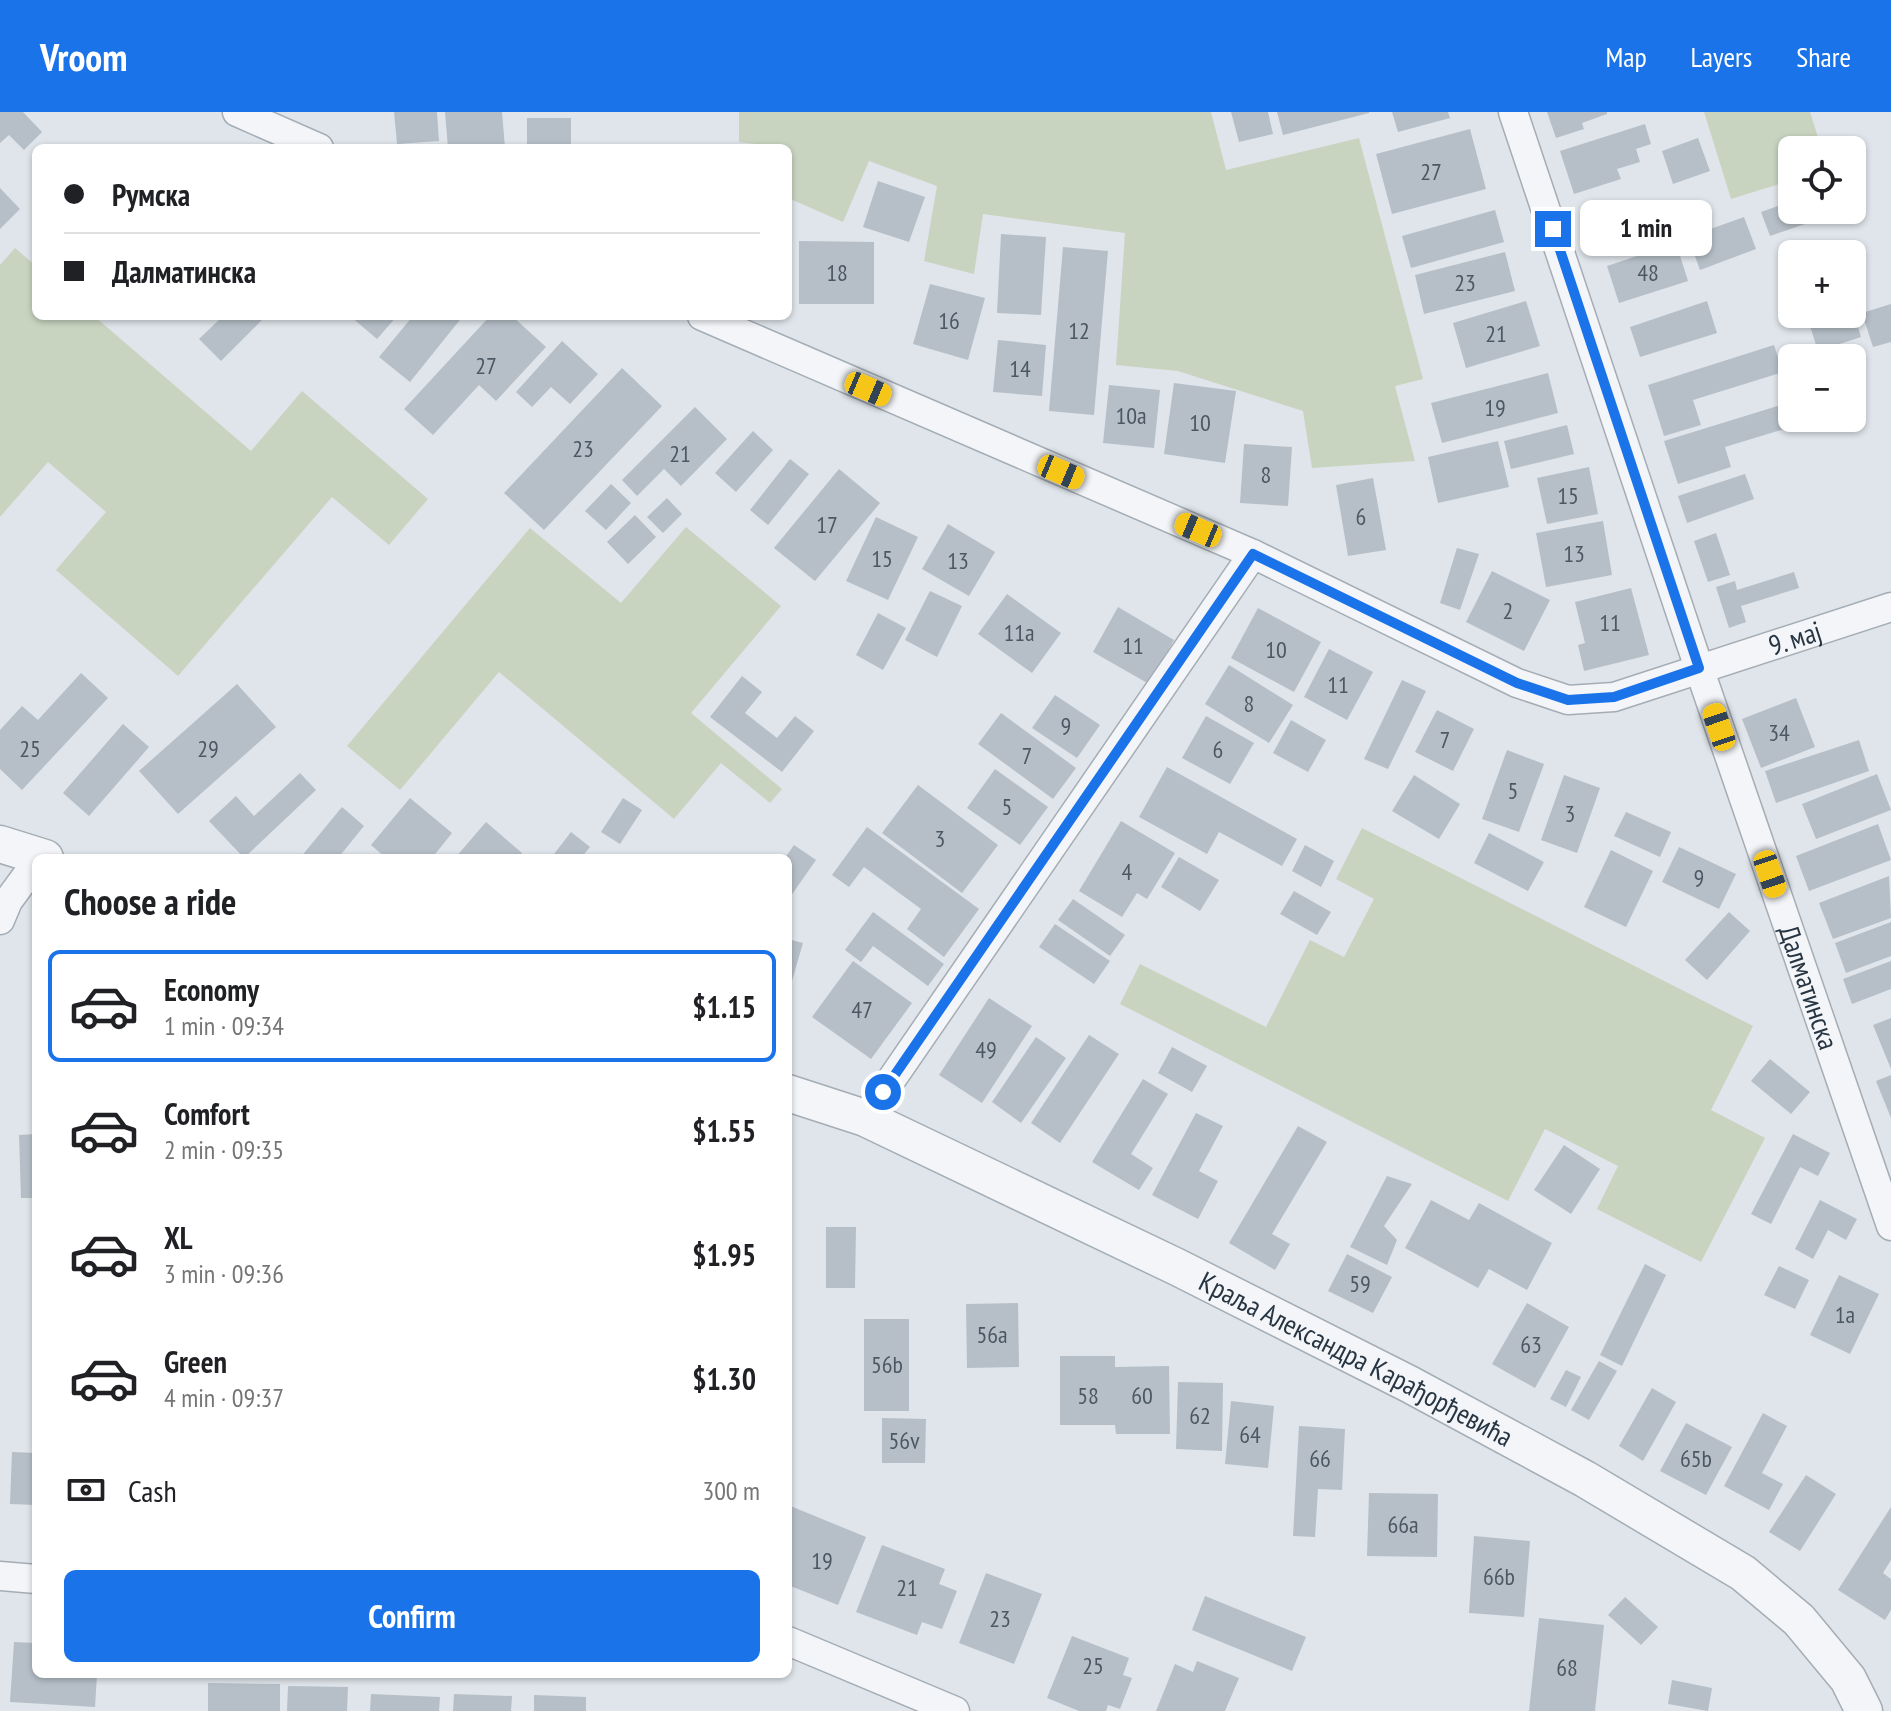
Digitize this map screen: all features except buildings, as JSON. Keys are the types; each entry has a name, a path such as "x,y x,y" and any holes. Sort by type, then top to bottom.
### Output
{"street":[{"path":"237,112 310,144"},
{"name":"Далматинска","path":"1513,112 1699,668 1891,1226"},
{"name":"9. мај","path":"711,320 1253,554 1517,683 1568,700 1614,697 1891,607"},
{"path":"865,1118 1253,554"},
{"path":"0,844 32,856"},
{"path":"0,920 8,901 32,870"},
{"name":"Краља Александра Карађорђевића","path":"792,1094 865,1118 1177,1267 1409,1384 1585,1479 1743,1573 1799,1620 1848,1679 1864,1711"},
{"path":"0,1576 32,1579"},
{"path":"792,1643 955,1711"}],"green space":[{"path":"739,112 1211,112 1226,170 1359,138 1423,379 1395,386 1415,461 1312,468 1303,411 1178,371 1116,365 1125,233 983,214 974,274 924,261 937,186 869,161 843,222 792,200 792,144 739,142"},
{"path":"1704,112 1810,112 1818,136 1778,136 1778,184 1731,199"},
{"path":"15,248 32,263 32,320 99,320 251,451 302,391 428,499 389,545 332,497 178,676 56,570 106,512 48,462 0,517 0,265"},
{"path":"686,527 781,606 691,713 782,789 770,803 721,763 674,819 499,672 400,790 347,746 530,528 621,603"},
{"path":"1362,828 1753,1026 1711,1110 1765,1138 1701,1262 1597,1209 1618,1166 1545,1129 1508,1201 1120,1004 1140,964 1266,1027 1310,940 1344,957 1374,899 1336,879"}],"route":[{"path":"883,1092 1253,554 1517,683 1568,700 1614,697 1699,668 1553,229"}]}
